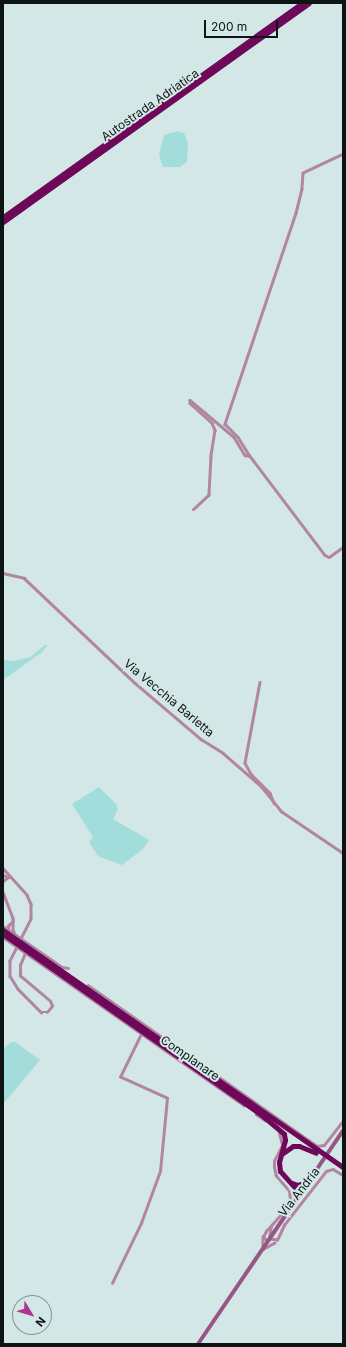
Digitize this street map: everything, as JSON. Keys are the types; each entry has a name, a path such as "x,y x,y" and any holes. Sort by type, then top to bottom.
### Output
{"highway":[{"name":"Autostrada Adriatica","path":"3,217 302,3"},
{"name":"Autostrada Adriatica","path":"3,222 309,3"},
{"path":"6,930 343,1168"},
{"path":"3,934 343,1172"},
{"path":"263,1116 284,1134 285,1140 279,1162 280,1171 290,1182 302,1190"},
{"path":"281,1155 293,1146 299,1146 316,1153"},
{"path":"325,1155 337,1162 343,1163"},
{"path":"297,1187 308,1182"},
{"path":"297,1187 297,1198"}],"street":[{"path":"343,154 303,173 302,188 296,213 225,424 238,437 250,456 325,555 329,557 343,547"},
{"path":"194,509 209,495 211,456 215,430 212,423 190,401 224,428 237,440 245,455 250,456"},
{"name":"Via Vecchia Barletta","path":"3,573 15,575 30,582 135,683 210,745 223,753 261,786 275,805 293,820 343,852"},
{"path":"260,682 246,767 270,793 275,805"},
{"path":"4,870 13,878 27,895 31,904 30,919 12,956 9,968 13,982 41,1012 47,1012 52,1006 50,1001 20,976 20,965 25,953"},
{"path":"3,875 13,878"},
{"path":"3,881 7,878 13,878"},
{"path":"3,892 11,912 13,930 17,936"},
{"path":"13,921 3,926 6,930 62,966 68,968"},
{"path":"6,930 13,921"},
{"name":"Complanare","path":"3,937 254,1113 280,1133 282,1145 276,1155 274,1167 276,1176 289,1191 290,1200 284,1211 266,1230 263,1237"},
{"name":"Complanare","path":"88,985 317,1146 324,1145 343,1121"},
{"path":"112,1283 141,1223 160,1171 167,1098 120,1077 141,1034"},
{"path":"198,1344 269,1240 272,1232 343,1131"},
{"name":"Via Andria","path":"277,1240 284,1225 326,1171 333,1169 343,1175"},
{"name":"Complanare","path":"272,1225 272,1232"},
{"path":"263,1237 265,1240 269,1240 274,1243"},
{"path":"263,1237 263,1249"},
{"path":"269,1240 277,1240"},
{"path":"263,1249 277,1240"}],"shaded area":[{"path":"178,131 184,133 188,143 187,162 180,167 163,167 159,155 164,135"},
{"path":"45,645 48,645 41,653 3,680 3,660 14,661 30,657"},
{"path":"99,787 116,804 118,809 113,819 149,840 143,849 122,865 98,856 89,842 93,837 72,804"},
{"path":"11,1042 15,1042 40,1060 3,1104 3,1049"}]}
